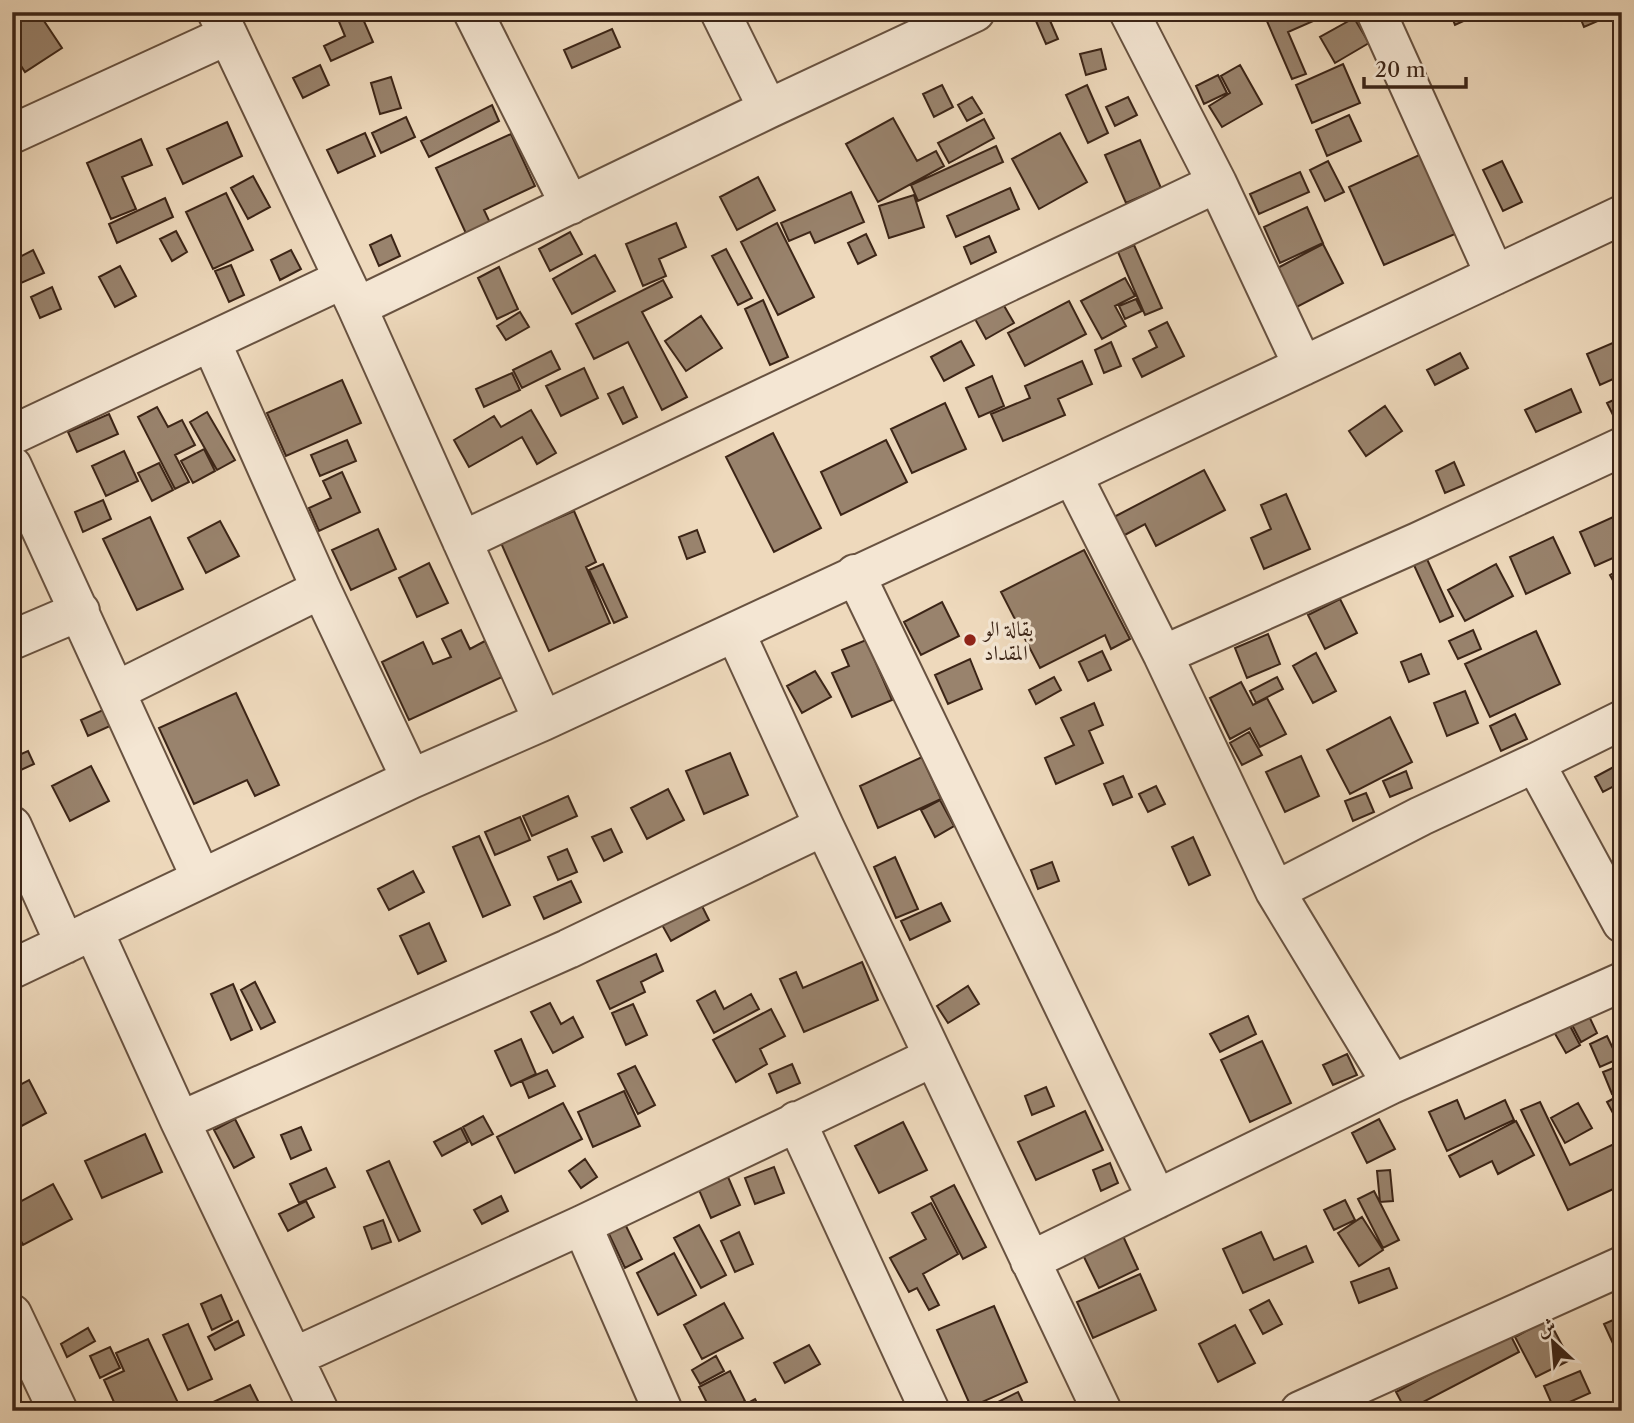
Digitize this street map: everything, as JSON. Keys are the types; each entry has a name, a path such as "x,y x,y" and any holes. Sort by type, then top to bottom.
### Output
{"street":[{"path":"474,12 570,205"},
{"path":"720,12 768,109"},
{"path":"12,435 211,342 350,293 570,205 975,12"},
{"path":"1129,12 1217,183 1303,366"},
{"path":"1376,12 1496,275"},
{"path":"12,134 222,23 350,293 543,721"},
{"path":"463,541 1217,183"},
{"path":"12,969 411,779 543,721 1072,475 1622,215"},
{"path":"211,342 321,589 411,779"},
{"path":"1163,655 1418,542 1622,447"},
{"path":"12,466 201,878"},
{"path":"1072,475 1163,655 1275,891 1392,1084"},
{"path":"855,575 1157,1199"},
{"path":"116,691 321,589"},
{"path":"12,640 80,611"},
{"path":"734,632 1102,1411"},
{"path":"1275,891 1421,816 1622,720"},
{"path":"1535,763 1622,923"},
{"path":"12,825 79,937 180,1121 319,1411"},
{"path":"180,1121 568,949 824,826"},
{"path":"1030,1261 1392,1084 1622,982"},
{"path":"294,1357 582,1225 933,1056"},
{"path":"796,1121 930,1411"},
{"path":"582,1225 663,1411"},
{"path":"1319,1407 1622,1266"},
{"path":"12,1314 58,1411"}],"building":[{"path":"23,12 38,12 62,48 25,72 12,52 12,20"},
{"path":"335,12 360,12 373,42 331,61 324,46 345,36"},
{"path":"1263,12 1326,12 1327,15 1288,32 1306,74 1292,79"},
{"path":"1450,12 1478,12 1479,14 1455,25"},
{"path":"1578,12 1605,12 1607,17 1584,27"},
{"path":"1048,16 1058,39 1046,44 1036,21"},
{"path":"1354,18 1369,43 1335,63 1320,37"},
{"path":"612,29 620,47 572,68 564,50"},
{"path":"1101,49 1106,69 1086,75 1080,54"},
{"path":"1343,64 1360,103 1312,123 1296,85"},
{"path":"320,65 329,85 303,98 293,78"},
{"path":"1240,65 1262,104 1222,127 1209,106 1230,93 1221,76"},
{"path":"1218,75 1227,93 1204,104 1196,86"},
{"path":"391,77 401,108 380,114 371,83"},
{"path":"942,85 953,107 934,117 923,94"},
{"path":"1087,85 1108,133 1088,143 1066,95"},
{"path":"972,97 982,113 967,121 958,105"},
{"path":"1128,97 1137,115 1115,126 1106,107"},
{"path":"492,105 499,121 429,157 421,141"},
{"path":"1349,115 1361,141 1327,156 1316,130"},
{"path":"406,117 415,137 381,153 372,133"},
{"path":"893,118 917,161 936,151 944,166 878,202 846,144"},
{"path":"984,119 994,138 949,163 938,143"},
{"path":"227,122 242,156 183,184 167,149"},
{"path":"365,133 375,156 338,173 327,150"},
{"path":"1060,133 1087,182 1039,209 1012,159"},
{"path":"511,134 535,186 484,210 493,229 469,240 436,168"},
{"path":"141,139 152,165 122,177 136,209 111,219 87,163"},
{"path":"1140,140 1161,188 1126,203 1105,155"},
{"path":"996,146 1003,162 918,201 911,185"},
{"path":"1428,151 1464,230 1384,265 1349,187"},
{"path":"1328,161 1344,192 1325,201 1310,170"},
{"path":"1502,161 1522,202 1503,211 1483,170"},
{"path":"1300,172 1309,192 1259,214 1250,194"},
{"path":"253,176 270,207 248,219 231,188"},
{"path":"758,177 775,210 737,230 720,197"},
{"path":"1010,188 1019,209 956,237 947,216"},
{"path":"851,192 864,222 815,243 810,232 789,241 781,223"},
{"path":"226,193 253,250 213,269 186,212"},
{"path":"914,195 924,227 889,238 879,206"},
{"path":"165,198 173,217 117,243 109,224"},
{"path":"1307,207 1323,243 1280,263 1264,227"},
{"path":"676,223 686,247 659,259 666,276 643,286 626,244"},
{"path":"777,223 814,297 778,315 741,242"},
{"path":"176,231 187,252 172,261 160,239"},
{"path":"570,232 582,254 550,271 539,249"},
{"path":"866,234 876,255 858,264 848,243"},
{"path":"391,235 400,256 379,266 370,245"},
{"path":"989,236 996,252 971,264 964,247"},
{"path":"1323,244 1343,283 1289,311 1270,272"},
{"path":"1134,245 1162,308 1145,315 1118,252"},
{"path":"726,249 752,298 738,305 712,256"},
{"path":"33,250 44,273 21,283 12,261"},
{"path":"291,250 301,269 280,280 271,260"},
{"path":"595,255 615,291 572,314 553,279"},
{"path":"231,265 244,295 229,302 215,271"},
{"path":"120,266 136,296 115,307 99,277"},
{"path":"499,267 518,309 497,319 478,278"},
{"path":"1125,278 1135,296 1115,306 1126,326 1102,339 1081,301"},
{"path":"663,280 672,297 642,312 687,397 662,410 628,342 594,359 576,324"},
{"path":"52,287 61,309 40,318 31,297"},
{"path":"1136,299 1142,311 1125,319 1119,306"},
{"path":"763,300 788,357 770,365 745,309"},
{"path":"1069,301 1086,334 1025,366 1008,333"},
{"path":"1003,304 1014,323 986,339 975,319"},
{"path":"520,312 529,327 506,340 497,326"},
{"path":"701,316 722,348 686,371 665,341"},
{"path":"1167,322 1184,356 1142,377 1133,359 1157,347 1149,331"},
{"path":"1622,339 1622,375 1600,385 1587,354"},
{"path":"961,341 974,365 944,381 931,357"},
{"path":"1111,342 1121,366 1104,373 1095,350"},
{"path":"551,351 560,369 522,388 513,370"},
{"path":"1460,353 1468,368 1435,385 1427,370"},
{"path":"1082,361 1092,384 1058,399 1065,415 1003,441 991,414 1030,398 1025,386"},
{"path":"584,368 598,398 561,416 546,386"},
{"path":"512,373 520,390 484,407 476,389"},
{"path":"992,376 1004,406 979,417 966,388"},
{"path":"342,380 361,423 286,456 267,413"},
{"path":"623,387 637,417 623,424 608,394"},
{"path":"1571,389 1581,412 1536,432 1525,410"},
{"path":"1622,396 1622,419 1616,421 1607,403"},
{"path":"945,403 966,449 912,473 891,429"},
{"path":"1385,406 1402,431 1366,456 1349,431"},
{"path":"157,407 168,427 182,420 195,445 175,455 189,482 175,489 138,417"},
{"path":"531,410 556,453 537,464 522,437 469,467 454,440 494,416 501,427"},
{"path":"207,412 235,460 217,470 190,422"},
{"path":"109,414 118,434 77,452 68,432"},
{"path":"773,433 821,528 774,552 726,457"},
{"path":"347,440 356,461 320,476 311,455"},
{"path":"886,440 907,482 841,515 821,472"},
{"path":"204,449 215,471 193,483 181,461"},
{"path":"124,451 138,481 106,496 92,466"},
{"path":"1454,462 1464,485 1445,493 1436,471"},
{"path":"159,463 173,490 152,501 138,473"},
{"path":"1204,470 1225,510 1156,546 1145,524 1121,537 1112,518"},
{"path":"342,472 360,512 319,531 309,508 331,498 323,481"},
{"path":"1286,494 1310,549 1264,569 1251,538 1271,529 1261,505"},
{"path":"103,500 111,519 83,532 75,512"},
{"path":"574,511 596,562 586,567 610,623 549,651 501,543"},
{"path":"1622,513 1622,554 1595,566 1580,532"},
{"path":"150,517 183,589 137,610 103,539"},
{"path":"220,521 239,556 206,573 188,538"},
{"path":"378,529 396,569 351,590 332,550"},
{"path":"697,530 705,552 687,559 679,537"},
{"path":"1553,537 1570,573 1526,594 1510,557"},
{"path":"1084,550 1130,639 1111,649 1105,635 1040,668 1001,592"},
{"path":"1426,557 1453,616 1440,622 1413,563"},
{"path":"429,563 448,603 417,617 399,578"},
{"path":"603,564 627,617 614,623 589,570"},
{"path":"1496,564 1513,596 1465,621 1448,590"},
{"path":"1622,568 1622,583 1616,586 1610,575"},
{"path":"1340,599 1357,633 1325,649 1308,615"},
{"path":"942,602 959,636 921,655 904,622"},
{"path":"461,630 470,649 485,641 502,677 409,720 382,662 423,642 433,664 451,657 442,639"},
{"path":"1473,630 1481,649 1458,659 1449,641"},
{"path":"1536,631 1560,684 1490,717 1465,664"},
{"path":"1268,634 1280,664 1247,678 1235,648"},
{"path":"866,640 892,700 852,717 832,673 849,666 842,650"},
{"path":"1102,651 1111,670 1088,681 1079,662"},
{"path":"1316,653 1336,691 1313,703 1293,666"},
{"path":"1421,654 1429,674 1409,682 1401,662"},
{"path":"970,659 982,689 948,704 935,675"},
{"path":"815,671 831,697 802,713 787,686"},
{"path":"1054,677 1061,690 1036,704 1029,690"},
{"path":"1277,677 1283,689 1256,703 1250,691"},
{"path":"1241,682 1253,705 1267,698 1286,734 1260,747 1250,728 1230,739 1210,698"},
{"path":"1465,691 1478,723 1447,736 1434,703"},
{"path":"236,693 279,785 255,796 247,780 194,804 159,728"},
{"path":"1094,703 1103,725 1089,731 1103,763 1056,784 1045,758 1074,745 1061,718"},
{"path":"103,710 110,726 88,736 81,720"},
{"path":"1515,714 1527,739 1501,751 1490,726"},
{"path":"1390,717 1412,762 1350,794 1327,750"},
{"path":"1249,732 1262,755 1242,765 1230,743"},
{"path":"28,751 34,764 12,774 12,758"},
{"path":"730,753 748,795 704,814 686,771"},
{"path":"1301,756 1319,796 1285,812 1266,772"},
{"path":"922,757 941,799 878,828 860,786"},
{"path":"1621,763 1622,782 1603,792 1595,777"},
{"path":"91,766 109,801 70,821 52,786"},
{"path":"1406,771 1412,788 1390,797 1383,781"},
{"path":"1123,776 1132,797 1113,805 1104,784"},
{"path":"1156,786 1165,804 1148,812 1139,794"},
{"path":"668,789 684,820 647,839 631,808"},
{"path":"1366,793 1374,812 1353,821 1345,801"},
{"path":"568,796 577,816 532,836 523,816"},
{"path":"940,800 954,826 935,837 921,810"},
{"path":"520,817 530,840 495,855 485,832"},
{"path":"611,829 622,852 604,861 592,837"},
{"path":"479,836 510,905 483,917 453,847"},
{"path":"1193,837 1210,875 1189,885 1172,847"},
{"path":"567,849 577,872 558,880 548,857"},
{"path":"895,857 918,909 896,918 874,867"},
{"path":"1052,862 1059,881 1038,889 1031,870"},
{"path":"413,871 424,892 389,910 378,889"},
{"path":"571,881 581,902 544,919 534,897"},
{"path":"700,902 709,920 671,941 661,923"},
{"path":"941,903 950,921 910,940 901,921"},
{"path":"429,923 446,961 418,974 400,936"},
{"path":"656,954 663,971 641,982 645,992 610,1009 597,981"},
{"path":"862,962 878,1000 804,1032 780,979 796,972 803,988"},
{"path":"255,982 275,1022 261,1029 241,990"},
{"path":"233,984 252,1030 231,1040 211,994"},
{"path":"968,986 979,1004 948,1023 937,1006"},
{"path":"715,991 724,1009 751,994 759,1009 714,1033 697,1001"},
{"path":"550,1003 561,1024 573,1017 583,1037 553,1053 531,1012"},
{"path":"633,1004 647,1035 626,1045 612,1013"},
{"path":"771,1009 785,1036 760,1049 767,1064 736,1082 713,1040"},
{"path":"1588,1014 1597,1033 1581,1042 1571,1023"},
{"path":"1248,1016 1256,1034 1220,1052 1210,1034"},
{"path":"1569,1024 1580,1045 1566,1053 1554,1032"},
{"path":"1607,1036 1618,1059 1600,1067 1590,1044"},
{"path":"521,1039 536,1074 511,1086 495,1051"},
{"path":"1262,1041 1291,1103 1250,1122 1221,1060"},
{"path":"1347,1054 1357,1075 1333,1085 1323,1065"},
{"path":"792,1064 800,1083 777,1093 769,1074"},
{"path":"1621,1065 1622,1090 1612,1094 1603,1072"},
{"path":"635,1066 655,1105 638,1114 618,1074"},
{"path":"547,1070 555,1086 529,1098 522,1081"},
{"path":"29,1080 46,1113 12,1131 12,1089"},
{"path":"1046,1087 1054,1106 1032,1115 1025,1096"},
{"path":"624,1091 640,1126 593,1147 578,1112"},
{"path":"1622,1094 1622,1130 1607,1102"},
{"path":"1457,1100 1465,1119 1505,1100 1514,1120 1447,1151 1429,1112"},
{"path":"1540,1102 1570,1165 1616,1143 1622,1155 1622,1185 1568,1210 1521,1110"},
{"path":"563,1103 582,1139 515,1173 497,1137"},
{"path":"1578,1103 1592,1128 1565,1143 1551,1118"},
{"path":"1085,1111 1103,1150 1036,1180 1018,1142"},
{"path":"483,1116 493,1134 472,1145 463,1127"},
{"path":"235,1119 254,1157 234,1168 214,1130"},
{"path":"1379,1119 1395,1149 1367,1163 1352,1133"},
{"path":"1516,1121 1534,1155 1498,1174 1492,1161 1460,1177 1449,1156"},
{"path":"903,1122 927,1170 879,1193 855,1146"},
{"path":"301,1127 311,1150 291,1159 281,1135"},
{"path":"461,1128 468,1142 442,1156 434,1142"},
{"path":"145,1134 162,1172 102,1198 85,1161"},
{"path":"585,1159 597,1177 581,1188 569,1171"},
{"path":"389,1161 420,1231 399,1241 367,1171"},
{"path":"1110,1163 1118,1183 1101,1191 1093,1170"},
{"path":"774,1167 784,1193 755,1204 745,1178"},
{"path":"326,1168 335,1187 299,1203 290,1184"},
{"path":"1390,1170 1393,1201 1380,1202 1377,1171"},
{"path":"728,1177 740,1205 711,1218 699,1190"},
{"path":"53,1184 72,1219 23,1245 12,1224 12,1206"},
{"path":"954,1185 986,1247 963,1259 931,1197"},
{"path":"1374,1191 1399,1240 1383,1248 1358,1199"},
{"path":"501,1196 508,1211 482,1224 474,1210"},
{"path":"1345,1200 1355,1220 1334,1230 1324,1210"},
{"path":"306,1201 314,1217 288,1231 279,1214"},
{"path":"931,1203 958,1254 923,1274 939,1305 929,1310 917,1288 909,1292 890,1258 926,1239 912,1213"},
{"path":"1362,1217 1383,1250 1359,1266 1338,1233"},
{"path":"383,1220 391,1242 372,1249 364,1227"},
{"path":"625,1224 642,1259 625,1268 608,1232"},
{"path":"699,1225 726,1275 701,1288 674,1238"},
{"path":"739,1232 753,1264 735,1272 721,1241"},
{"path":"1261,1232 1274,1260 1306,1246 1313,1262 1243,1293 1223,1249"},
{"path":"1123,1236 1138,1269 1099,1288 1083,1255"},
{"path":"674,1253 696,1295 658,1315 637,1273"},
{"path":"1389,1268 1397,1288 1359,1303 1351,1282"},
{"path":"1140,1274 1156,1310 1093,1338 1077,1302"},
{"path":"221,1295 232,1320 212,1330 201,1304"},
{"path":"1269,1300 1282,1324 1263,1334 1250,1310"},
{"path":"724,1303 743,1338 702,1359 684,1325"},
{"path":"994,1306 1027,1382 971,1407 937,1330"},
{"path":"1622,1316 1622,1363 1604,1324"},
{"path":"1548,1319 1570,1360 1536,1377 1515,1337"},
{"path":"238,1321 244,1335 215,1350 208,1337"},
{"path":"188,1324 212,1379 188,1390 163,1335"},
{"path":"1235,1325 1255,1363 1218,1382 1199,1344"},
{"path":"88,1328 95,1341 67,1357 61,1344"},
{"path":"1509,1332 1519,1352 1406,1411 1396,1392"},
{"path":"148,1339 180,1407 173,1411 118,1411 104,1380 124,1371 116,1353"},
{"path":"809,1345 820,1364 785,1383 774,1363"},
{"path":"110,1347 120,1368 100,1378 90,1356"},
{"path":"716,1356 724,1371 700,1384 692,1370"},
{"path":"730,1371 745,1401 726,1411 711,1411 699,1387"},
{"path":"1580,1371 1590,1393 1554,1409 1544,1386"},
{"path":"250,1385 263,1411 198,1409"},
{"path":"1018,1392 1026,1409 992,1411 990,1406"},
{"path":"755,1399 761,1411 733,1411"}],"place":[{"name":"بقالة الو المقداد","path":"970,640"}]}
